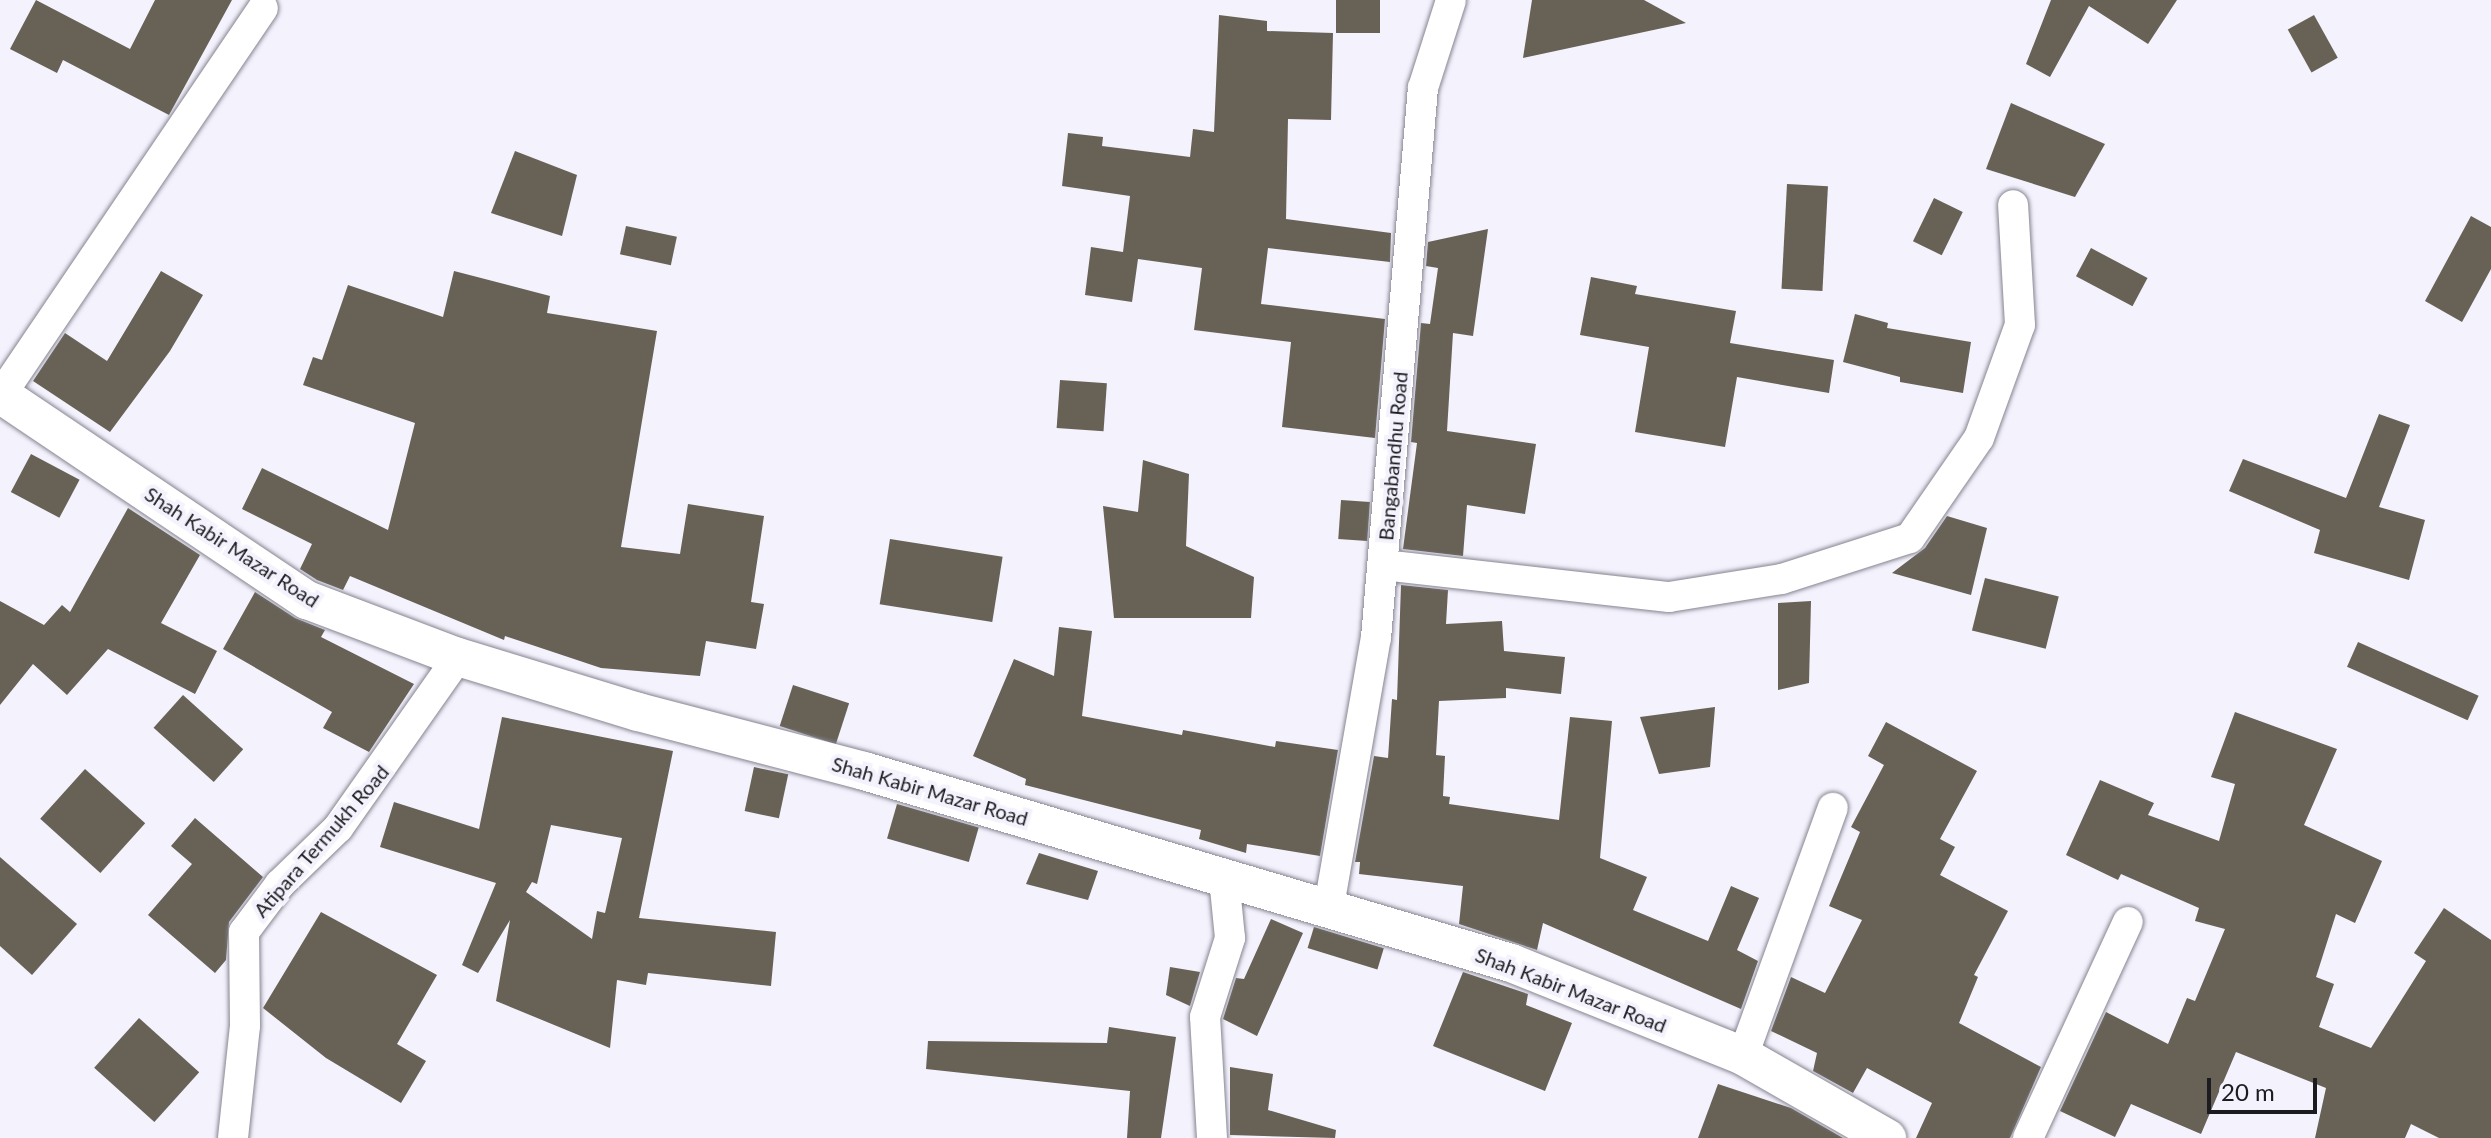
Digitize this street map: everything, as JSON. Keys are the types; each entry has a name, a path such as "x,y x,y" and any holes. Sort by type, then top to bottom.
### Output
{"street":[{"name":"Bangabandhu Road","path":"1328,912 1376,638 1423,88 1451,0"},
{"path":"0,395 263,8"},
{"path":"1383,565 1669,597 1782,579 1910,538 1979,438 2020,325 2013,205"},
{"name":"Shah Kabir Mazar Road","path":"0,395 307,600 458,657 1511,963 1743,1056 1887,1138"},
{"name":"Atipara Termukh Road","path":"233,1138 245,1026 244,932 280,884 338,828 458,657"},
{"path":"1743,1056 1833,808"},
{"path":"1212,1138 1205,1017 1230,938 1224,878"},
{"path":"2028,1138 2128,922"}],"building":[{"path":"36,0 130,49 155,0 232,0 169,115 63,60 57,73 10,49"},
{"path":"1336,0 1380,0 1380,33 1336,33"},
{"path":"1532,0 1644,0 1686,23 1523,58"},
{"path":"2051,0 2177,0 2148,44 2089,6 2050,77 2026,64"},
{"path":"1219,15 1267,21 1267,31 1333,33 1331,120 1288,119 1286,219 1391,233 1390,262 1268,248 1261,304 1385,319 1375,438 1282,427 1291,342 1194,330 1202,268 1138,259 1132,302 1085,295 1091,247 1123,252 1130,196 1062,186 1068,133 1103,137 1102,146 1190,157 1193,129 1214,132"},
{"path":"2314,15 2338,58 2312,72 2288,30"},
{"path":"2011,103 2105,144 2075,197 1986,169"},
{"path":"515,151 577,175 562,236 491,213"},
{"path":"1787,184 1828,186 1822,291 1782,289"},
{"path":"1934,198 1963,212 1942,255 1913,241"},
{"path":"2471,216 2491,227 2491,269 2462,322 2425,301"},
{"path":"626,226 677,237 671,265 620,254"},
{"path":"1488,229 1473,336 1453,333 1447,431 1536,444 1525,514 1467,505 1463,556 1403,549 1417,443 1411,442 1421,323 1430,324 1438,268 1426,266 1428,242"},
{"path":"2091,248 2148,278 2132,306 2076,276"},
{"path":"161,271 203,295 170,351 110,432 33,381 65,333 107,361"},
{"path":"454,271 550,296 547,313 657,331 621,547 680,554 688,504 764,516 751,602 764,604 756,649 706,641 700,676 601,668 505,636 504,640 350,576 343,590 317,580 300,569 312,544 242,509 262,468 388,530 415,423 303,385 313,357 322,360 348,285 443,317"},
{"path":"1591,277 1637,286 1635,294 1736,311 1730,343 1834,360 1829,393 1737,377 1725,447 1635,432 1649,347 1580,335"},
{"path":"1855,314 1888,323 1887,328 1971,342 1963,393 1900,382 1900,377 1843,362"},
{"path":"1060,380 1107,383 1104,431 1057,428"},
{"path":"2379,414 2410,425 2379,507 2425,520 2409,580 2314,553 2320,530 2229,491 2243,459 2346,498"},
{"path":"31,454 80,480 59,518 11,492"},
{"path":"1143,460 1189,474 1186,546 1254,577 1251,618 1114,618 1103,506 1138,512"},
{"path":"1341,500 1370,502 1367,541 1338,539"},
{"path":"128,508 200,555 161,623 217,651 195,694 108,649 67,695 33,664 0,705 0,601 44,625 62,605 70,612"},
{"path":"1947,516 1987,528 1971,595 1892,573 1925,548"},
{"path":"890,539 1003,557 992,622 880,604"},
{"path":"1985,578 2059,596 2046,649 1972,630"},
{"path":"1401,585 1448,590 1446,624 1502,621 1504,651 1565,657 1561,694 1506,688 1506,698 1439,701 1436,755 1445,756 1443,796 1450,797 1449,804 1559,820 1570,717 1612,721 1600,858 1647,877 1633,910 1708,941 1731,886 1759,898 1737,950 1758,961 1741,1009 1543,923 1537,950 1459,924 1463,886 1359,874 1360,862 1355,862 1374,756 1388,758 1392,699 1397,700"},
{"path":"255,592 295,618 325,630 321,637 414,684 369,752 323,728 332,712 223,649"},
{"path":"1811,601 1809,683 1778,690 1778,603"},
{"path":"1059,627 1092,631 1082,716 1182,735 1183,730 1275,747 1276,741 1338,750 1320,856 1247,844 1246,853 1199,839 1201,830 1025,785 1026,779 973,756 1014,659 1054,676"},
{"path":"2358,642 2479,696 2468,720 2347,667"},
{"path":"793,685 849,703 836,744 780,726"},
{"path":"183,695 243,749 214,782 154,728"},
{"path":"1715,707 1710,767 1659,774 1640,717"},
{"path":"2235,712 2337,749 2304,825 2382,861 2355,923 2336,914 2316,977 2334,984 2319,1027 2371,1048 2426,961 2414,953 2444,908 2491,940 2491,1138 2439,1138 2411,1124 2405,1138 2315,1138 2326,1088 2236,1052 2201,1134 2131,1104 2115,1137 2060,1111 2106,1012 2168,1044 2187,998 2195,1001 2225,929 2195,921 2199,908 2121,874 2118,880 2066,855 2100,780 2154,803 2148,815 2219,841 2235,784 2211,777"},
{"path":"502,717 673,751 639,918 776,932 771,986 648,973 646,985 617,980 610,1048 496,1001 510,920 478,973 462,965 496,883 380,847 394,802 479,829","holes":["551,825 622,838 605,913 597,911 592,939 526,892 532,882 537,884"]},
{"path":"1886,722 1977,771 1940,839 1955,847 1940,875 2008,911 1974,975 1978,977 1959,1023 2041,1067 2010,1138 1916,1138 1932,1103 1867,1068 1853,1093 1813,1071 1817,1053 1771,1031 1791,977 1825,993 1862,920 1829,906 1860,832 1851,827 1884,765 1868,756"},
{"path":"754,767 788,774 779,818 745,811"},
{"path":"85,769 145,823 100,873 40,819"},
{"path":"897,804 979,827 969,862 887,839"},
{"path":"195,818 263,877 229,922 226,960 215,973 148,915 192,864 171,846"},
{"path":"1039,853 1098,871 1088,900 1026,884"},
{"path":"0,857 77,924 32,975 0,946"},
{"path":"321,912 437,975 397,1044 426,1061 401,1103 326,1058 263,1008"},
{"path":"1271,919 1303,933 1257,1036 1223,1019 1236,978 1244,979"},
{"path":"1314,927 1384,948 1377,969 1308,948"},
{"path":"1170,967 1200,972 1190,1006 1166,995"},
{"path":"1463,972 1528,994 1526,1005 1572,1023 1545,1091 1433,1046"},
{"path":"139,1018 199,1072 154,1122 94,1068"},
{"path":"1109,1027 1176,1037 1161,1138 1127,1138 1130,1091 926,1069 928,1041 1107,1043"},
{"path":"1230,1067 1273,1074 1268,1110 1336,1130 1335,1138 1230,1135"},
{"path":"1718,1084 1791,1108 1843,1138 1698,1138"}]}
